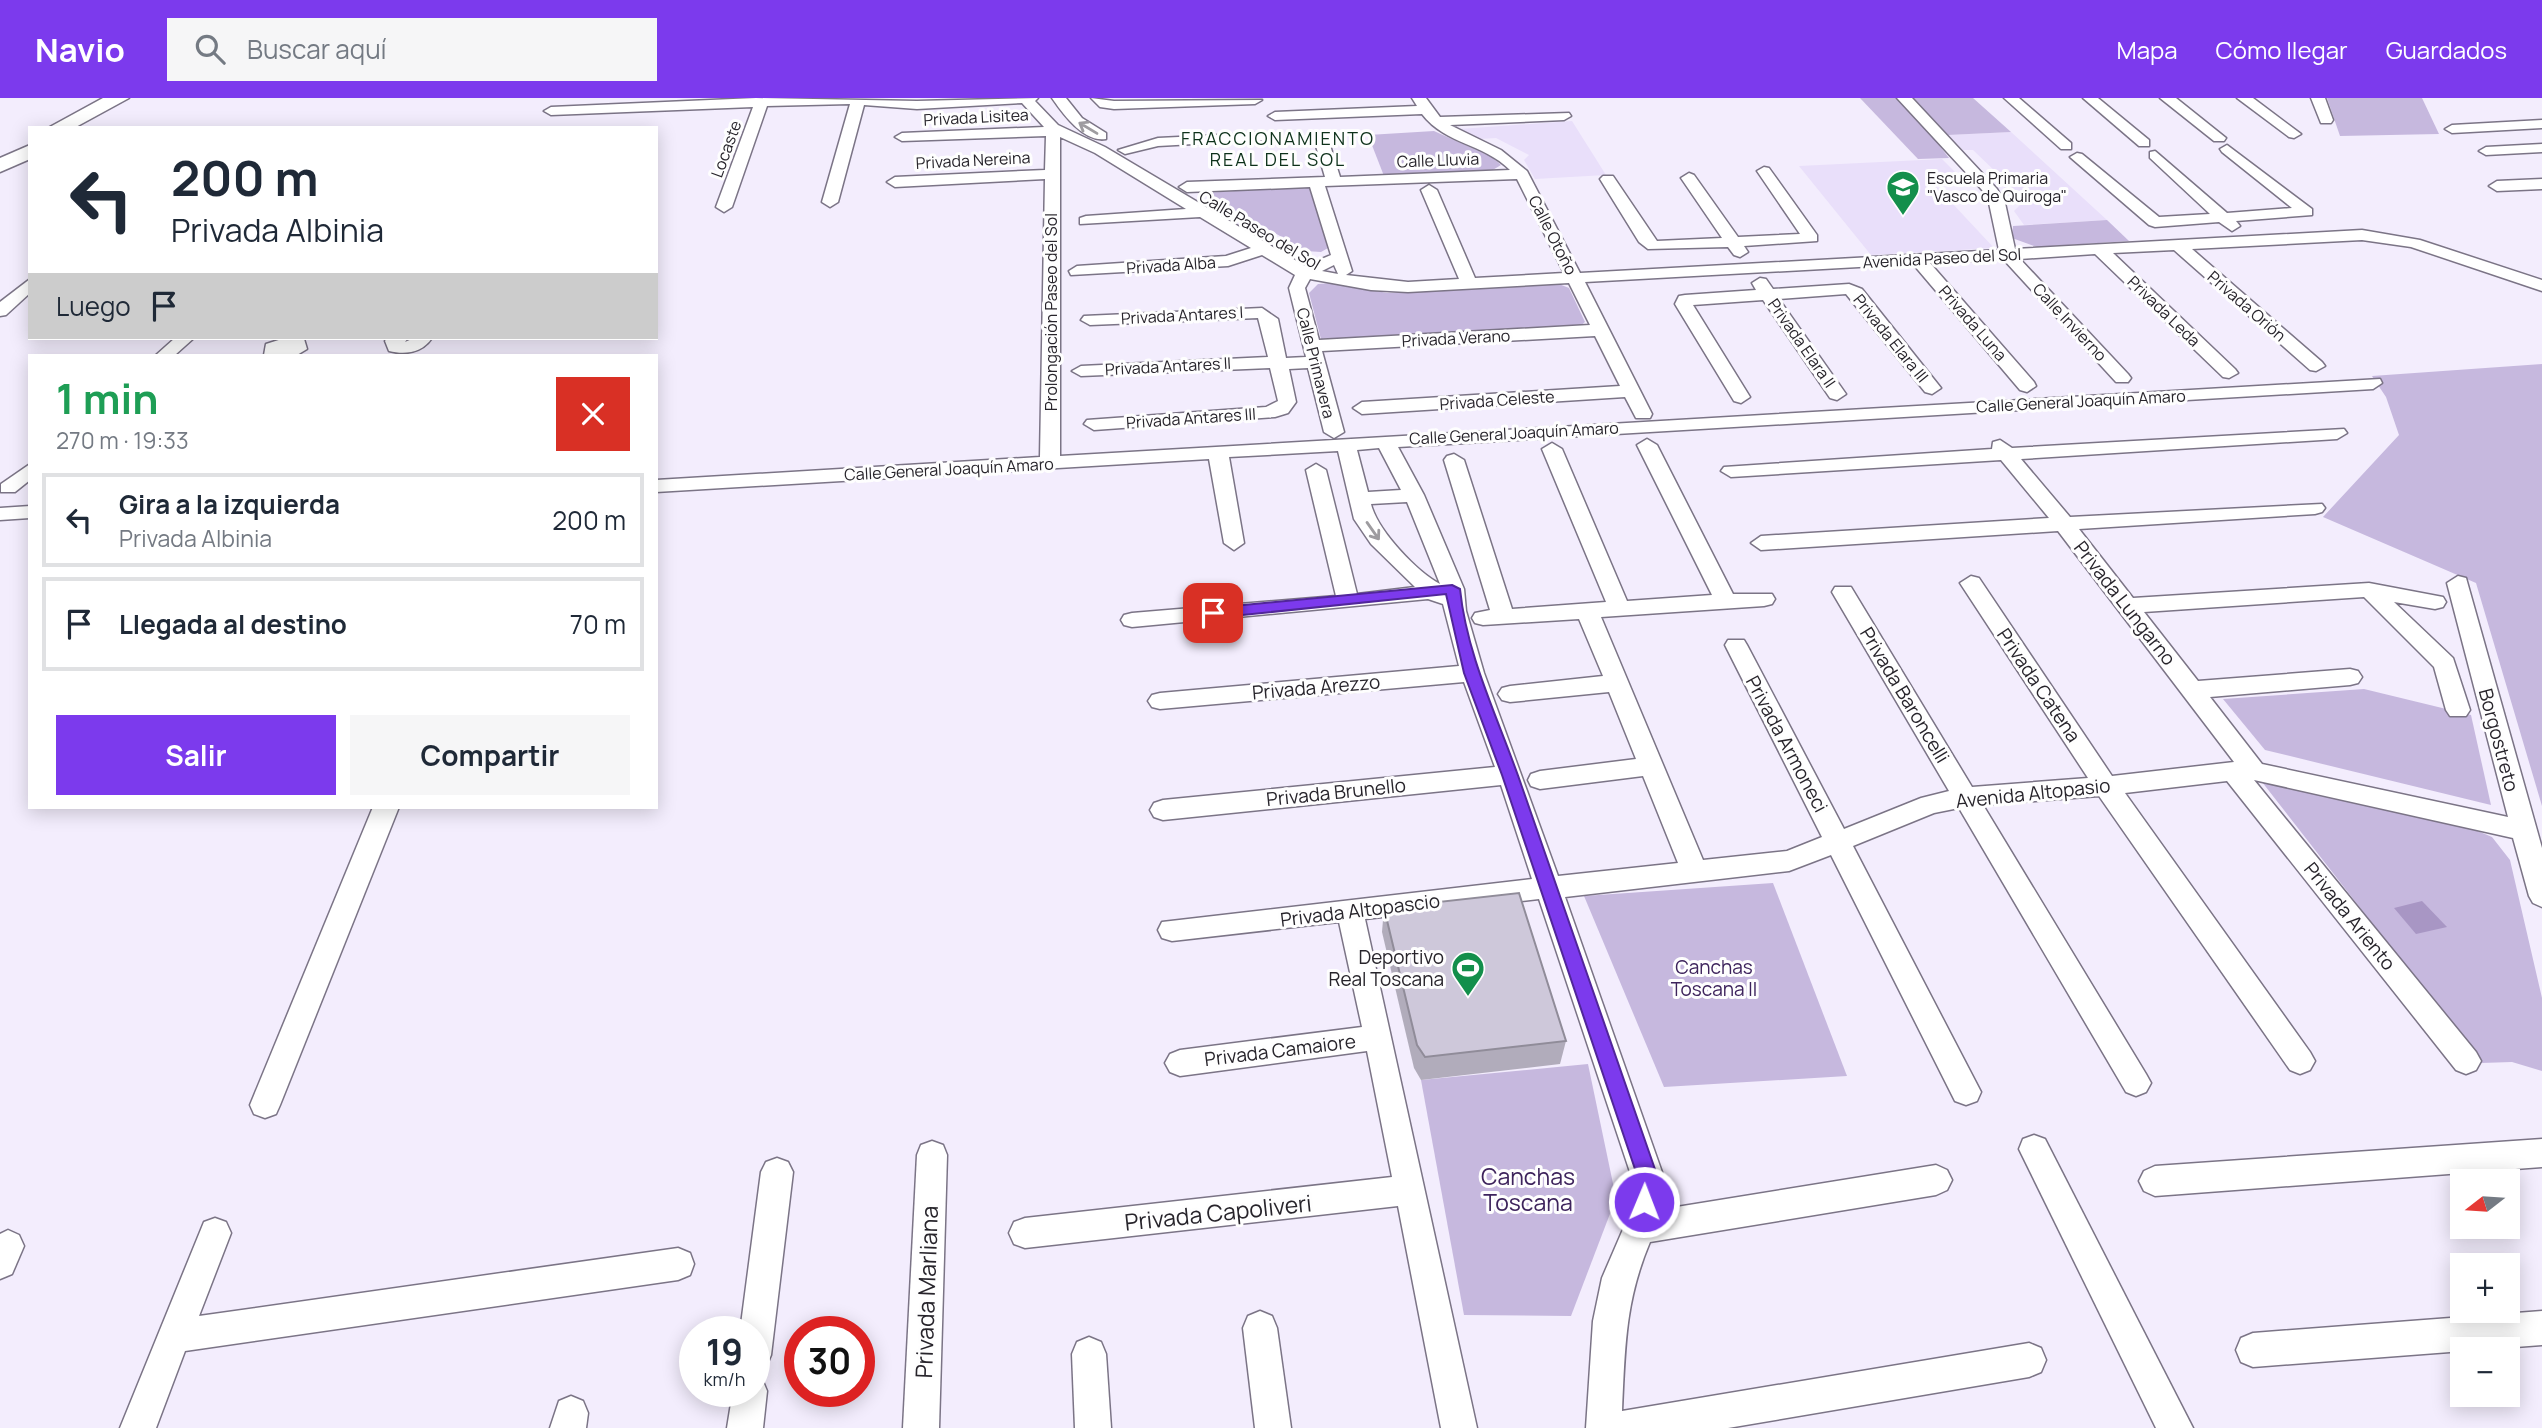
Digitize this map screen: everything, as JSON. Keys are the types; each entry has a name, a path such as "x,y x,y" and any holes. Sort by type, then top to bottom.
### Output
{"main road":[{"path":"62,126 119,98"},
{"path":"82,126 139,98"},
{"path":"0,156 28,142"},
{"path":"0,166 28,153"}],"street":[{"name":"Calle Paseo del Sol","path":"1027,98 1052,129 1100,150 1264,249 1342,278"},
{"path":"551,111 574,104 665,108 762,101 855,100 917,104 1027,98"},
{"name":"Calle Paseo del Sol","path":"1059,98 1077,121 1187,187 1312,269"},
{"path":"1098,98 1105,104 1114,105 1255,100"},
{"path":"1518,98 1528,118"},
{"path":"1904,98 1989,188 1997,202 2008,255"},
{"path":"2011,98 2155,222 2227,215 2306,212 2167,98"},
{"path":"2090,98 2144,143"},
{"path":"2244,98 2294,134"},
{"path":"2318,98 2326,120"},
{"path":"830,202 855,100"},
{"name":"Locaste","path":"724,207 762,101"},
{"path":"562,126 574,104"},
{"path":"1275,116 1426,110 1528,118 1564,116"},
{"name":"Calle Otoño","path":"1426,110 1453,136 1497,153 1522,174 1643,414"},
{"path":"2452,129 2542,124"},
{"name":"Privada Lisitea","path":"902,138 1052,129"},
{"name":"Prolongación Paseo del Sol","path":"1050,463 1052,129"},
{"path":"1051,167 1073,152 1158,142 1261,137"},
{"path":"1321,139 1334,182"},
{"path":"2486,151 2542,148"},
{"path":"2155,155 2260,242"},
{"name":"Privada Nereina","path":"895,182 1051,167"},
{"path":"1608,179 1647,242 1654,246 1811,238 1812,234 1764,171"},
{"name":"Calle Lluvia","path":"1187,187 1522,174"},
{"name":"Privada Elara II","path":"1689,178 1838,394"},
{"path":"1316,181 1339,257 1342,278"},
{"path":"2497,186 2542,184"},
{"path":"1430,190 1469,284"},
{"path":"1086,221 1202,212"},
{"name":"Avenida Paseo del Sol","path":"1342,278 1408,287 2362,235 2414,243 2542,286"},
{"name":"Privada Orión","path":"2179,246 2316,366"},
{"name":"Privada Alba","path":"1077,271 1228,261 1264,249"},
{"name":"Privada Leda","path":"2100,250 2229,373"},
{"name":"Calle Invierno","path":"2008,255 2122,378"},
{"path":"1312,269 1339,257"},
{"name":"Privada Luna","path":"1918,260 2027,386"},
{"name":"Calle Primavera","path":"1312,269 1297,288 1313,353 1362,499 1364,519 1378,539 1447,597"},
{"path":"0,311 28,286"},
{"name":"Privada Elara III","path":"1767,292 1849,289 1856,293 1931,388"},
{"path":"1741,397 1684,304 1685,300 1767,292"},
{"name":"Privada Antares I","path":"1090,320 1262,313 1269,319 1277,360"},
{"name":"Privada Verano","path":"1313,353 1601,330"},
{"path":"166,354 183,340"},
{"path":"401,347 416,346 421,340"},
{"name":"Privada Antares II","path":"1081,371 1277,360 1313,353"},
{"name":"Privada Antares III","path":"1094,424 1281,409 1287,402 1277,360"},
{"name":"Calle General Joaquín Amaro","path":"658,486 1218,452 1340,438 1385,441 2373,383"},
{"name":"Privada Celeste","path":"1362,408 1632,391"},
{"path":"1731,471 1999,446 2337,433"},
{"path":"1385,441 1414,495 1472,673 1510,775 1647,1175 1640,1228 1618,1278 1609,1321 1604,1428"},
{"path":"1647,445 1726,602"},
{"name":"Privada Lungarno","path":"1999,446 2065,525 2192,690 2244,771"},
{"path":"1552,449 1619,608"},
{"path":"1218,452 1234,543"},
{"path":"1454,460 1493,617 1764,599"},
{"path":"1316,470 1348,602"},
{"path":"1362,499 1414,495"},
{"path":"1761,543 2315,508"},
{"path":"0,514 28,512"},
{"name":"Privada Catena","path":"1971,583 2106,786 2300,1061"},
{"name":"Borgostreto","path":"2458,583 2542,896"},
{"path":"2369,590 2445,663 2458,710"},
{"path":"2127,606 2369,590 2435,602"},
{"name":"Privada Baroncelli","path":"1843,592 1968,797 2136,1083"},
{"path":"1132,620 1348,602 1447,597"},
{"path":"1587,610 1693,871"},
{"name":"Privada Armoneci","path":"1736,645 1966,1092"},
{"name":"Privada Arezzo","path":"1160,701 1472,673"},
{"path":"2192,690 2350,677"},
{"path":"1510,694 1617,683"},
{"path":"1540,780 1652,766"},
{"name":"Avenida Altopasio","path":"1548,887 1789,861 1839,844 1930,806 1968,797 2244,771 2523,830"},
{"name":"Privada Ariento","path":"2244,771 2466,1061"},
{"name":"Privada Brunello","path":"1163,810 1510,775"},
{"path":"265,1105 385,809"},
{"name":"Privada Altopascio","path":"1172,930 1350,912 1548,887"},
{"path":"1350,912 1379,1037 1459,1428"},
{"name":"Privada Camaiore","path":"1180,1063 1379,1037"},
{"path":"2034,1149 2175,1428"},
{"path":"2155,1181 2542,1153"},
{"name":"Privada Marliana","path":"920,1428 932,1155"},
{"path":"759,1316 777,1172"},
{"path":"1640,1228 1936,1180"},
{"name":"Privada Capoliveri","path":"1025,1233 1410,1190"},
{"path":"138,1428 215,1233"},
{"path":"174,1336 678,1264"},
{"path":"1260,1328 1273,1428"},
{"path":"2253,1350 2542,1328"},
{"path":"1089,1354 1093,1428"},
{"path":"1624,1428 2029,1360"},
{"path":"745,1428 748,1407"}],"shaded area":[{"path":"1572,121 1606,175 1535,179 1524,160 1529,155 1496,138 1480,139 1459,129"},
{"path":"2011,132 2107,220 2024,225 2014,211 2021,204 1991,175 1998,174 1973,150 1963,150 1948,135"},
{"name":"Escuela Primaria \"Vasco de Quiroga\"","path":"1942,159 1967,184 1936,186 1994,248 1871,255 1799,166"},
{"path":"2422,901 2447,927 2416,934 2394,908"}],"green space":[{"path":"1860,98 1896,98 1926,128 1949,158 1918,159"},
{"path":"1913,98 1973,98 2011,132 1948,135"},
{"path":"2327,98 2422,98 2439,134 2340,136"},
{"path":"1434,131 1492,157 1501,165 1491,171 1384,176 1368,135"},
{"path":"1308,186 1312,188 1328,248 1321,252 1306,251 1205,193"},
{"path":"2107,220 2129,241 2037,247 2012,238 2013,226"},
{"path":"1332,283 1387,293 1559,284 1569,288 1585,322 1580,326 1321,339 1309,293 1318,284"},
{"path":"2542,364 2542,806 2476,583 2323,517 2399,435 2386,397 2372,376"},
{"path":"2364,689 2471,715 2491,805 2265,750 2223,699"},
{"path":"2262,782 2466,826 2492,837 2510,860 2542,998 2542,1071 2512,1062 2481,1063"},
{"name":"Canchas Toscana ll","path":"1773,883 1847,1076 1664,1087 1584,896"},
{"name":"Canchas Toscana","path":"1588,1064 1616,1198 1571,1316 1464,1315 1421,1080"}],"building":[{"name":"Deportivo Real Toscana","path":"1519,893 1566,1041 1425,1057 1417,1045 1384,908"}],"place":[{"name":"Escuela Primaria \"Vasco de Quiroga\"","path":"1903,217"},
{"name":"Deportivo Real Toscana","path":"1468,998"}],"district":[{"name":"FRACCIONAMIENTO REAL DEL SOL","path":"1278,148"}],"route":[{"path":"1213,613 1348,602 1452,589 1455,611 1472,673 1510,775 1647,1175 1644,1202"}]}
